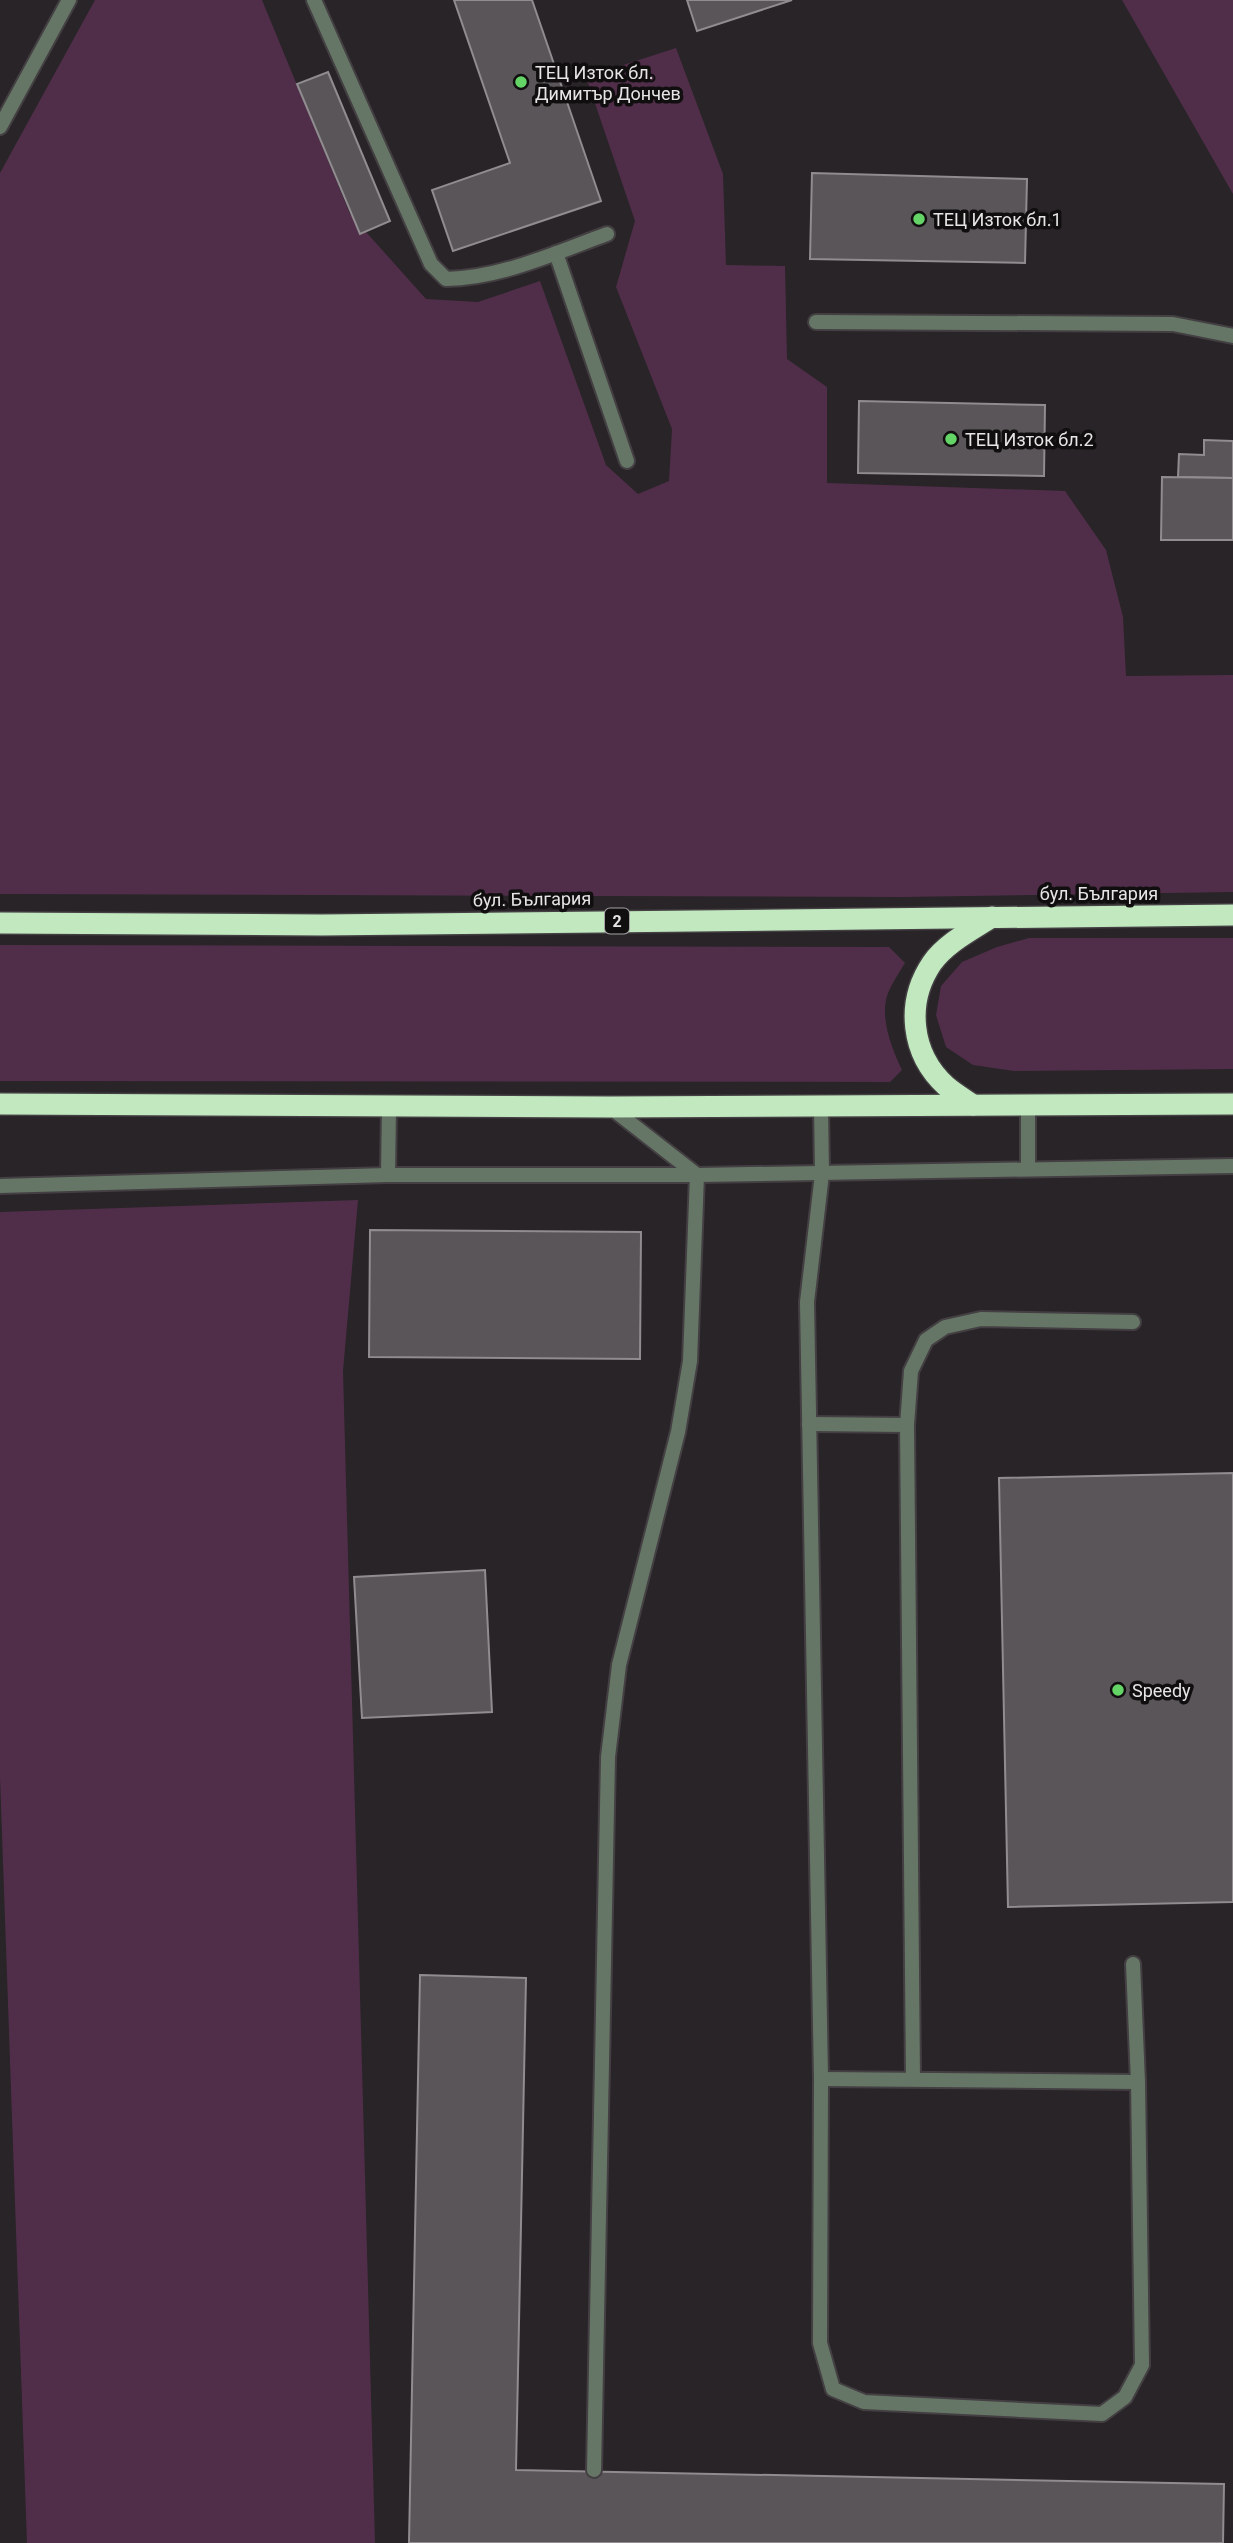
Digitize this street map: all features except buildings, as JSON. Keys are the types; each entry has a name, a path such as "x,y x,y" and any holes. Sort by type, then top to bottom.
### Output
{"highway":[{"name":"бул. България","path":"0,923 322,925 1233,915"},
{"path":"973,1105 946,1086 925,1060 914,1027 917,995 932,962 951,944 992,917"},
{"path":"0,1104 610,1107 1233,1104"}],"street":[{"path":"0,127 69,0"},
{"path":"314,0 431,264 446,279 475,278 607,234"},
{"path":"556,253 627,461"},
{"path":"816,322 1173,324 1233,336"},
{"path":"1028,1104 1028,1169"},
{"path":"821,1105 822,1174 807,1302 821,2079 820,2343 833,2389 864,2402 1102,2414 1125,2397 1142,2365 1138,2081 1133,1964"},
{"path":"388,1175 389,1106"},
{"path":"610,1107 697,1175"},
{"path":"0,1186 388,1175 822,1174 1233,1166"},
{"path":"594,2469 608,1757 619,1665 678,1432 690,1361 697,1175"},
{"path":"913,2079 906,1425 911,1371 926,1340 945,1327 981,1319 1133,1322"},
{"path":"809,1424 906,1425"},
{"path":"821,2079 1138,2081"}],"shaded area":[{"path":"95,0 262,0 350,214 426,299 478,302 540,281 606,465 638,494 669,481 672,429 616,287 635,221 586,77 676,48 723,174 726,265 785,266 787,359 827,387 827,483 1065,491 1106,550 1123,617 1126,676 1233,675 1233,892 903,897 0,894 0,173"},
{"path":"1122,0 1233,0 1233,194"},
{"path":"1029,938 1233,938 1233,1069 1014,1071 973,1065 946,1047 936,1015 941,986 962,962 997,947"},
{"path":"0,945 889,947 905,963 888,993 885,1012 891,1043 902,1070 890,1082 0,1081"},
{"path":"358,1200 343,1371 375,2543 27,2543 0,1777 0,1212"}],"place":[{"name":"ТЕЦ Изток бл. Димитър Дончев","path":"521,82"},
{"name":"ТЕЦ Изток бл.1","path":"919,219"},
{"name":"ТЕЦ Изток бл.2","path":"951,439"},
{"name":"Speedy","path":"1118,1690"}]}
